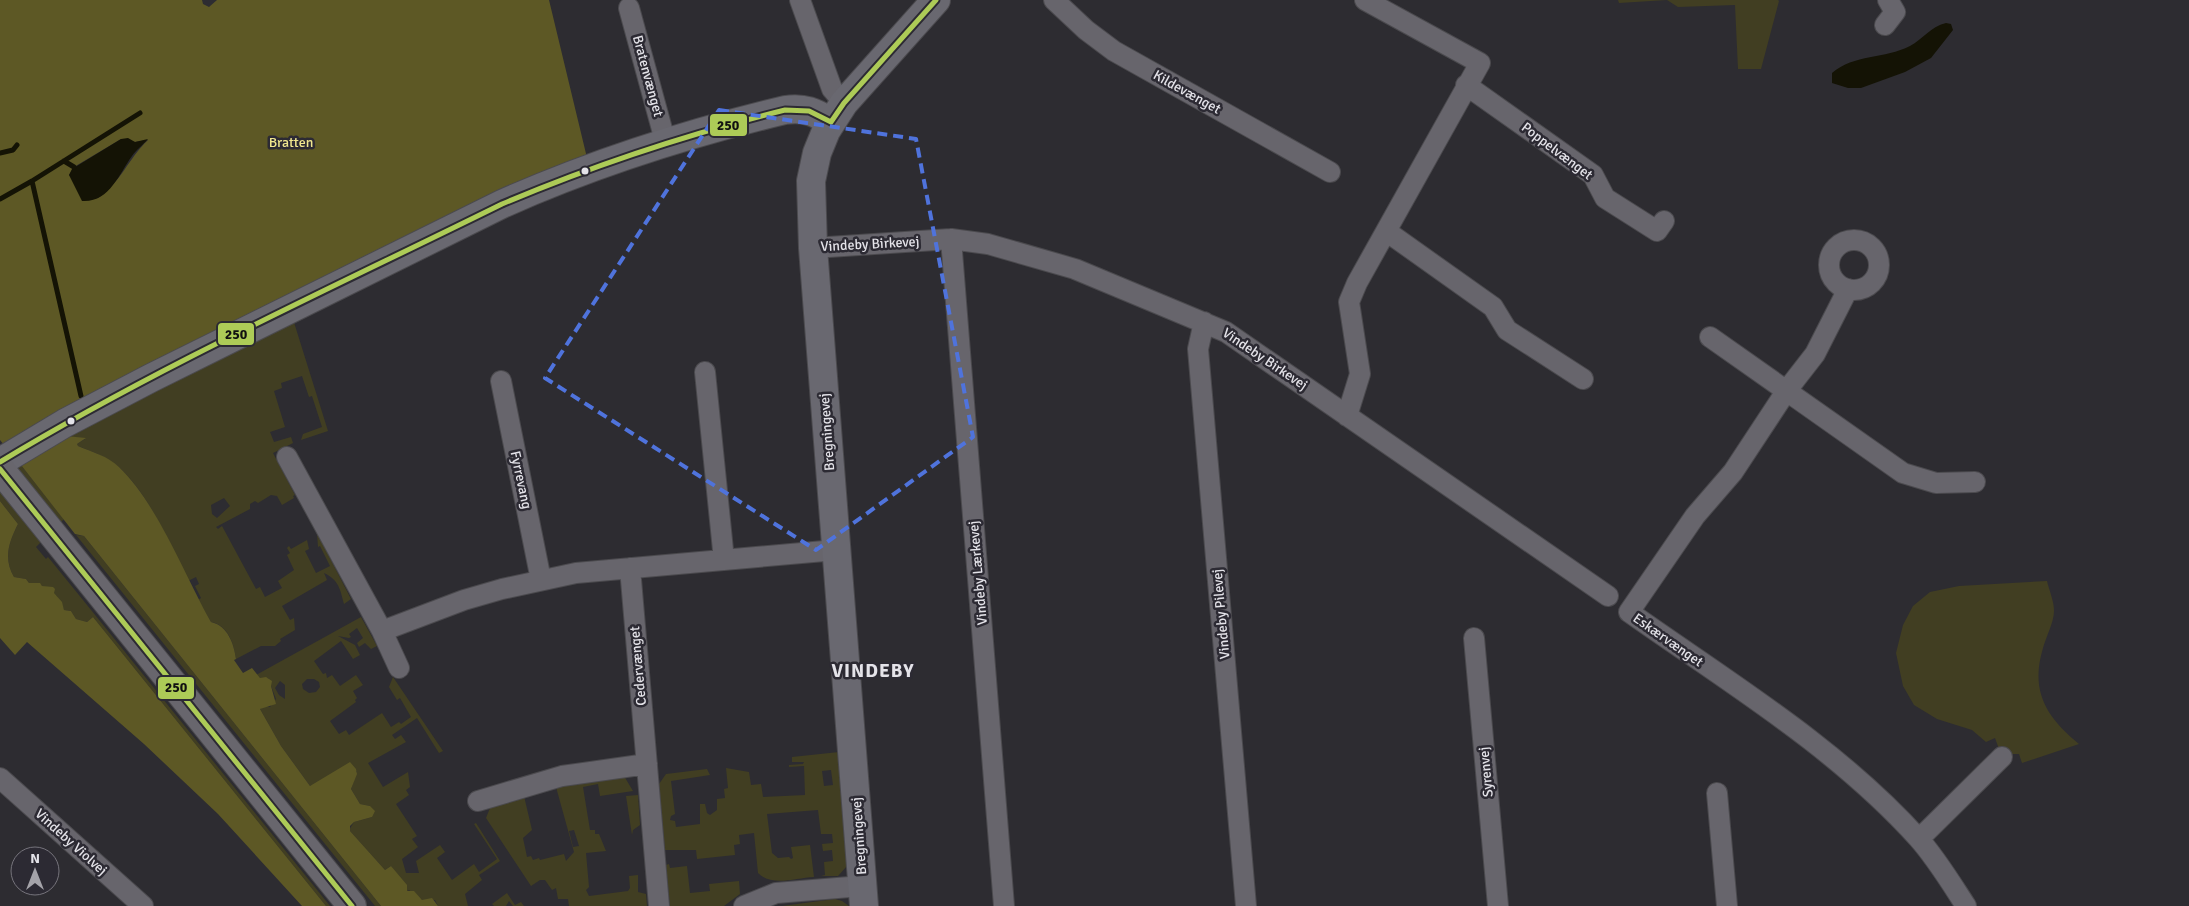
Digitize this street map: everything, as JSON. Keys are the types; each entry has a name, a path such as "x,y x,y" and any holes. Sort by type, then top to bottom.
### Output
{"main road":[{"path":"0,469 352,906"}],"street":[{"path":"0,462 65,423 151,378 502,204 555,182 666,144 769,114 796,108 838,113 832,89 800,0"},
{"name":"Bregningevej","path":"863,896 813,248 811,181 819,147 838,113 936,0"},
{"name":"Kildevænget","path":"1054,0 1086,30 1114,51 1330,172"},
{"path":"1347,416 1360,374 1349,302 1357,283 1480,63 1365,0"},
{"path":"1885,25 1895,12 1888,0"},
{"name":"Bratenvænget","path":"629,8 666,144"},
{"name":"Poppelvænget","path":"1466,85 1593,175 1605,198 1657,232 1664,221"},
{"path":"1386,232 1493,308 1507,330 1583,379"},
{"name":"Vindeby Birkevej","path":"813,248 952,239 988,244 1066,266 1204,322 1240,340 1608,596"},
{"name":"Vindeby Lærkevej","path":"952,239 1004,906"},
{"name":"Eskærvænget","path":"1848,289 1815,354 1787,390 1733,472 1695,516 1629,612 1764,707 1841,765 1879,798 1919,839 1966,906"},
{"name":"Vindeby Pilevej","path":"1204,322 1198,349 1246,906"},
{"path":"1710,337 1903,473 1936,483 1975,482"},
{"path":"705,372 724,560"},
{"name":"Fyrrevang","path":"501,381 542,580"},
{"path":"287,457 382,631 399,668"},
{"path":"382,631 464,600 576,573 836,550"},
{"name":"Cedervænget","path":"630,568 659,906"},
{"name":"Syrenvej","path":"1474,638 1498,906"},
{"path":"1919,839 2002,757"},
{"path":"478,801 562,776 647,764"},
{"name":"Vindeby Violvej","path":"0,778 142,906"},
{"path":"1717,793 1727,906"},
{"path":"744,906 776,893 863,896"}],"highlighted area":[{"path":"719,110 916,139 973,437 816,550 545,378"}],"shaded area":[{"path":"1618,0 1667,0 1619,3"},
{"path":"1667,0 1778,0 1761,69 1738,69 1735,5 1678,7"},
{"path":"1946,23 1951,24 1953,30 1931,58 1905,72 1861,88 1848,88 1832,83 1832,73 1841,67 1910,46 1935,27"},
{"path":"128,138 135,142 148,139 134,154 118,179 106,192 91,200 82,201 69,175 72,169 121,139"},
{"path":"292,316 328,431 301,440 303,434 322,427 312,396 309,397 302,376 281,383 282,388 274,391 285,427 270,432 274,442 291,437 293,443 273,453 295,495 293,496 294,498 282,505 277,496 271,495 258,503 255,501 250,504 250,509 216,527 218,529 222,526 256,589 260,587 265,597 282,588 278,581 294,570 287,555 290,553 287,548 289,546 291,549 307,540 309,549 305,551 316,573 330,566 320,546 318,547 317,533 351,599 344,604 336,582 324,573 327,580 282,606 290,620 294,618 295,630 280,639 281,641 275,646 261,646 236,659 234,647 226,631 211,622 198,600 201,598 195,586 199,584 196,577 188,581 141,493 115,464 100,455 78,446 77,444 85,439 66,436","holes":["224,498 230,506 217,518 212,514 211,505"]},
{"path":"21,465 64,519 36,547 46,559 48,557 330,906 326,906 93,617 87,622 76,619 71,611 64,610 59,599 51,591 40,585 29,583 26,579 14,577 9,563 8,550 18,524 0,501 0,480"},
{"path":"76,535 84,536 381,906 375,906"},
{"path":"2047,581 2054,611 2053,620 2039,663 2038,677 2040,690 2050,713 2067,734 2079,744 2022,763 2019,754 2010,754 1999,749 1995,738 1986,742 1972,730 1937,719 1914,705 1903,686 1896,653 1903,625 1913,606 1930,592 1959,586"},
{"path":"361,617 377,646 371,649 365,643 359,647 357,643 363,638 357,628 349,634 351,637 349,638 338,636 355,645 360,655 353,659 341,641 314,661 323,674 326,673 327,678 332,675 340,686 356,675 363,685 353,691 357,698 356,702 330,721 339,734 346,730 349,735 382,713 391,727 399,722 401,724 411,717 400,698 397,700 389,687 393,677 443,751 439,753 417,718 392,735 395,739 401,735 406,742 368,763 383,787 408,772 410,787 406,790 409,795 396,804 417,836 412,839 418,847 402,859 406,873 419,873 416,861 440,845 445,852 437,858 452,880 474,864 479,872 497,859 474,824 476,823 500,861 479,875 482,880 465,894 468,906 438,906 435,900 422,900 409,890 406,892 391,866 385,870 349,830 354,822 372,817 370,806 360,804 351,789 357,771 310,786 281,746 260,709 265,706 270,707 276,699 268,678 260,678 256,675","holes":["307,679 314,679 319,682 320,687 316,692 309,693 303,689 302,684","280,681 285,685 285,699 279,695 275,688"]},
{"path":"839,752 847,866 838,876 821,876 825,875 824,862 833,861 832,850 823,851 822,844 833,843 832,834 821,834 818,810 767,814 772,853 778,858 789,857 791,859 793,858 791,847 810,845 814,877 777,881 770,880 758,873 754,833 739,835 740,844 734,845 735,855 697,859 696,850 665,850 659,784 666,774 707,769 710,775 671,781 675,814 671,816 670,820 675,821 676,827 700,824 700,804 705,804 707,813 710,815 717,810 717,799 725,798 724,789 728,788 726,768 749,772 751,785 761,784 763,797 805,795 804,766 789,767 789,765 803,764 804,762 792,762 792,757","holes":["831,770 833,785 824,786 822,771"]},
{"path":"624,776 633,791 600,796 598,784 583,787 590,830 595,830 595,834 599,834 606,851 586,853 589,887 586,890 589,896 628,891 630,888 629,876 638,875 638,892 646,894 647,906 569,906 568,899 558,899 556,888 552,890 545,880 540,880 531,886 486,818 490,808 524,796 532,830 523,838 527,857 531,856 533,860 539,858 540,860 564,854 566,861 574,852 556,787","holes":["574,830 579,846 573,847 569,831"]},
{"path":"638,795 640,825 633,830 632,835 626,796"},
{"path":"669,864 670,868 687,866 690,893 710,891 709,884 739,881 740,894 724,906 670,906 666,865"},
{"path":"507,893 515,905 521,902 524,906 513,906 509,901 506,906 494,906 492,904"},
{"path":"835,899 849,906 782,906"}],"green space":[{"name":"Bratten","path":"0,0 202,0 203,4 209,7 217,0 549,0 588,162 4,445 0,440","holes":["121,139 135,142 148,140 113,185 98,198 69,175 74,167"]},
{"path":"66,436 86,438 77,444 78,446 110,460 119,467 146,500 170,541 211,622 222,627 229,636 235,653 236,659 234,660 243,673 252,668 260,678 266,677 272,681 271,686 276,704 260,709 281,746 310,786 350,762 356,769 357,774 351,789 360,804 370,806 375,811 372,817 354,822 350,826 350,831 385,870 391,866 407,885 407,891 414,891 422,900 432,898 438,906 381,906 84,536 75,534 21,465"},
{"path":"0,501 18,524 8,550 9,563 14,577 26,579 29,583 40,583 42,586 53,587 55,589 54,593 62,602 64,610 71,611 76,619 87,622 93,617 326,906 302,906 218,814 144,744 27,642 15,655 0,638"}],"waterway":[{"path":"32,181 140,113"},
{"path":"0,153 13,150 17,145"},
{"path":"64,161 74,167"},
{"path":"0,199 32,181 81,396"}],"transit line":[{"name":"250","path":"0,462 61,426 185,360 502,204 571,176 642,151 713,129 785,110 809,111 831,122 844,103 936,0"},
{"name":"250","path":"0,469 352,906"}],"district":[{"name":"VINDEBY","path":"873,671"}]}
